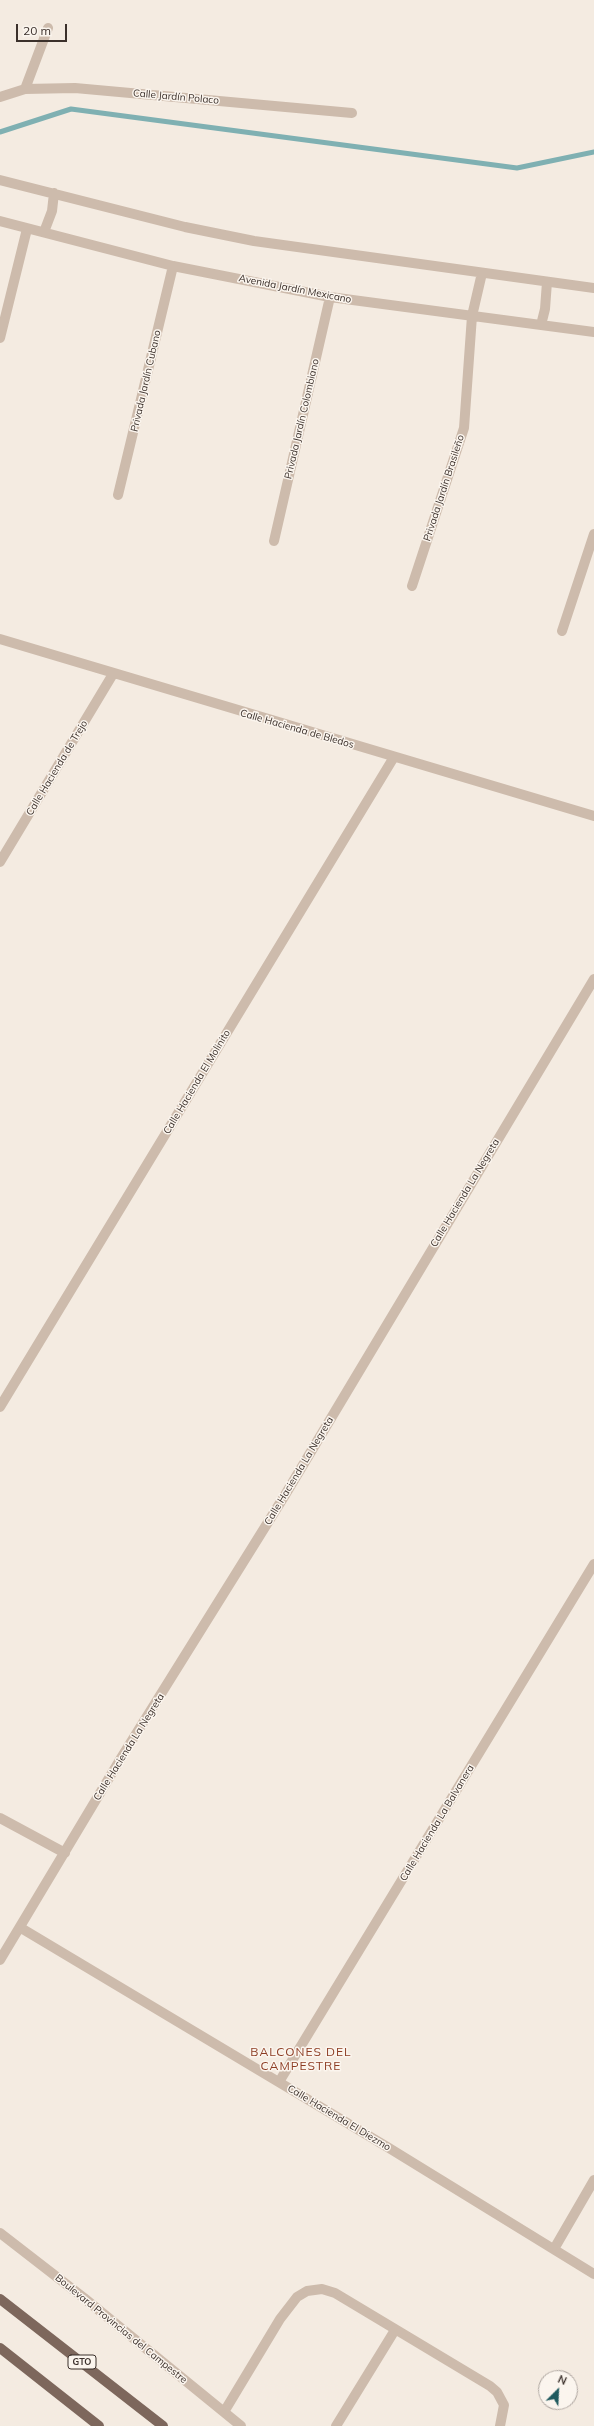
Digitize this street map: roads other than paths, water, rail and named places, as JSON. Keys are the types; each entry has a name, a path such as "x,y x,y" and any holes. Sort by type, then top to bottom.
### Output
{"main road":[{"name":"GTO","path":"0,2299 163,2426"},
{"path":"0,2348 99,2426"}],"street":[{"path":"25,89 48,28"},
{"name":"Calle Jardín Polaco","path":"0,97 25,89 75,88 352,113"},
{"path":"1,182 54,193 185,227 254,241 594,288"},
{"path":"44,232 52,211 54,193"},
{"name":"Avenida Jardín Mexicano","path":"0,221 172,266 330,297 594,332"},
{"path":"0,338 27,229"},
{"name":"Privada Jardín Cubano","path":"118,495 172,266"},
{"name":"Privada Jardín Brasileño","path":"412,586 464,428 472,316 482,273"},
{"path":"541,324 545,309 547,282"},
{"name":"Privada Jardín Colombiano","path":"274,541 330,297"},
{"path":"562,631 594,534"},
{"name":"Calle Hacienda de Bledos","path":"0,639 113,674 594,816"},
{"name":"Calle Hacienda de Trejo","path":"0,862 113,674"},
{"name":"Calle Hacienda El Molinito","path":"0,1407 394,757"},
{"name":"Calle Hacienda La Negreta","path":"0,1960 21,1928 121,1758 285,1495 594,980"},
{"name":"Calle Hacienda La Balvanera","path":"279,2082 594,1564"},
{"path":"0,1818 65,1853"},
{"name":"Calle Hacienda El Diezmo","path":"21,1928 279,2082 594,2274"},
{"path":"554,2249 594,2180"},
{"name":"Boulevard Provincias del Campestre","path":"0,2234 84,2298 241,2426"},
{"path":"224,2412 280,2319 302,2293 313,2290 329,2290 497,2392 504,2406 500,2426"},
{"path":"336,2426 395,2330"}],"waterway":[{"path":"0,132 71,109 517,168 594,152"}],"district":[{"name":"BALCONES DEL CAMPESTRE","path":"301,2059"}]}
